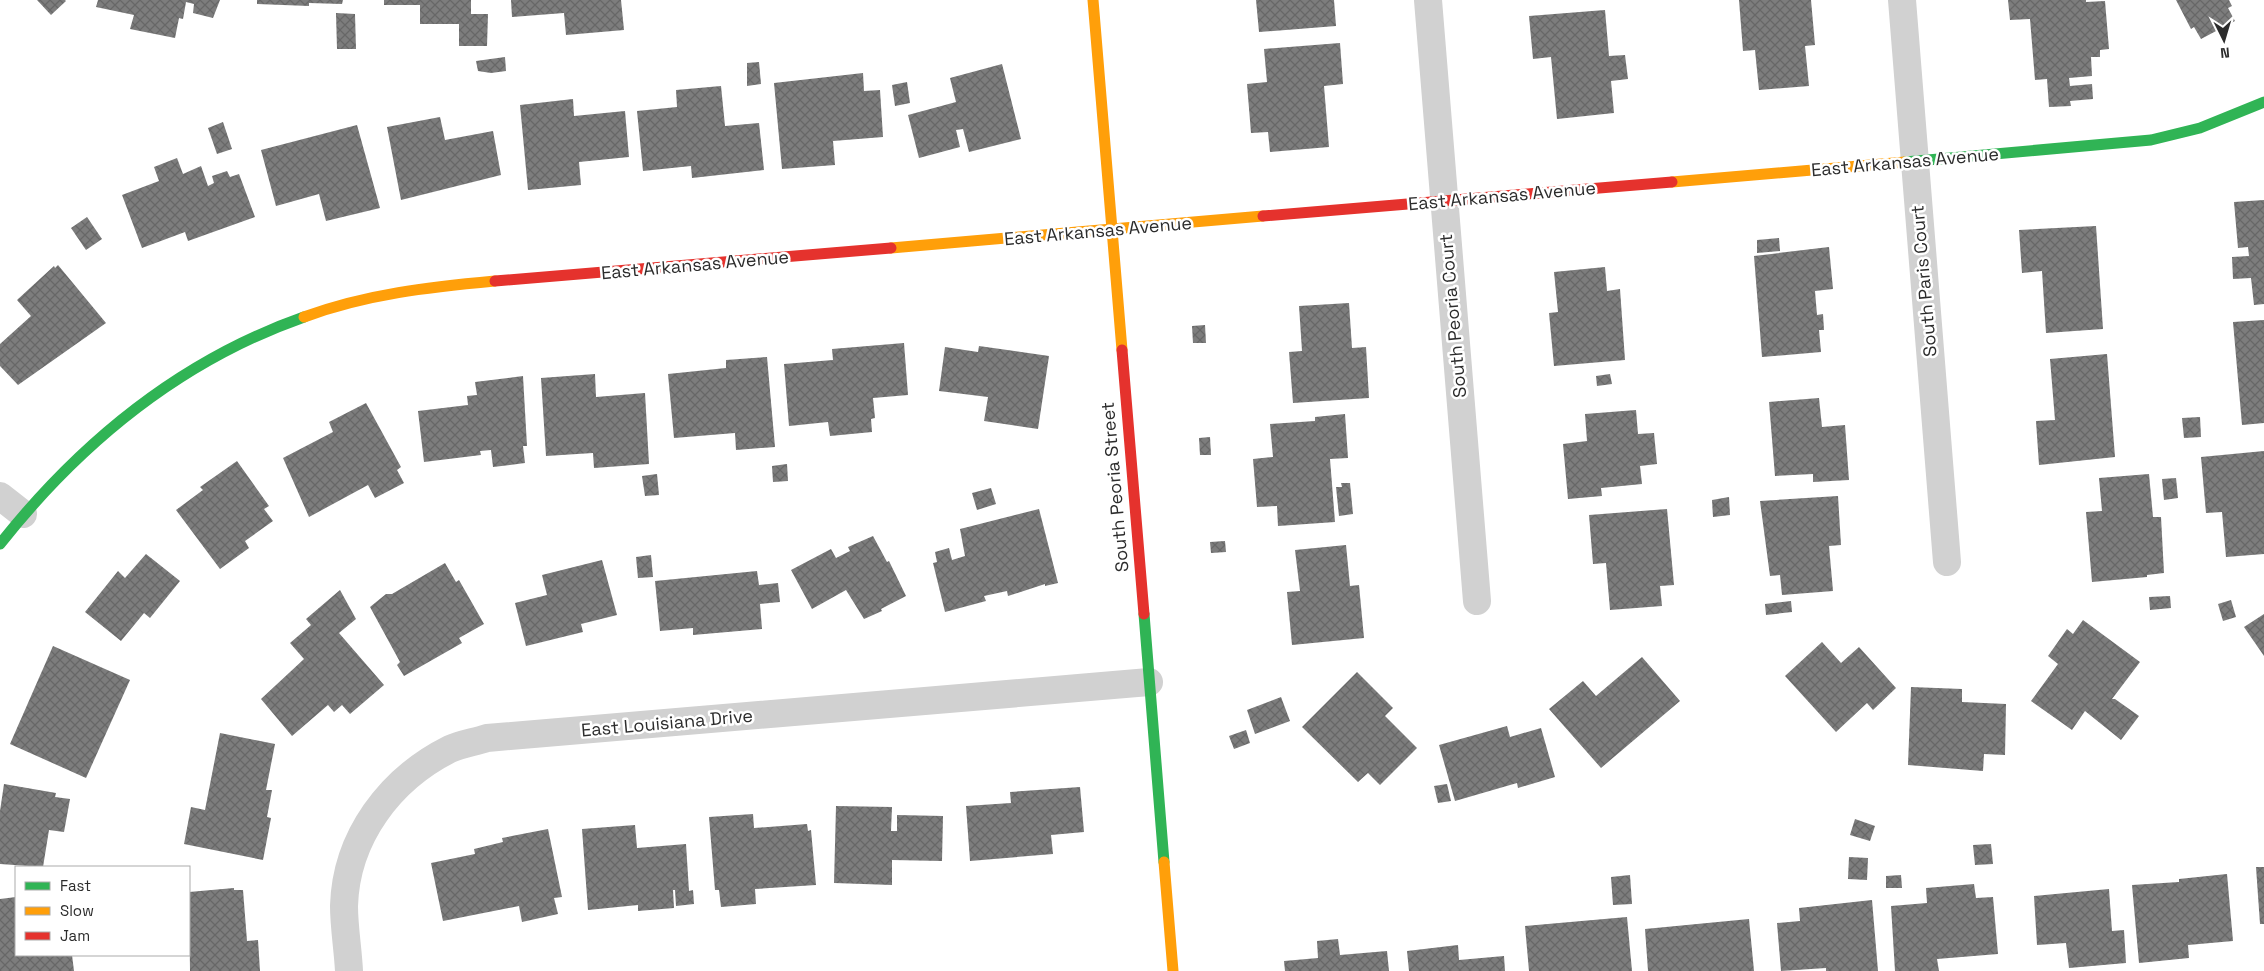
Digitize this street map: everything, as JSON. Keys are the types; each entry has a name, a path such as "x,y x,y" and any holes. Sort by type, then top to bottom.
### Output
{"street":[{"name":"South Peoria Street","path":"1093,0 1173,971"},
{"name":"South Peoria Court","path":"1428,0 1477,601"},
{"name":"South Paris Court","path":"1902,0 1947,562"},
{"name":"East Arkansas Avenue","path":"0,544 53,479 100,434 152,394 208,359 298,318 361,300 426,287 2132,143 2176,137 2223,122 2264,102"},
{"path":"0,496 23,514"},
{"name":"East Louisiana Drive","path":"350,971 344,906 349,870 366,827 380,804 412,772 452,748 487,738 1149,682"}],"building":[{"path":"37,0 65,0 66,1 51,15"},
{"path":"98,0 220,0 213,18 193,13 194,4 186,2 183,19 179,18 175,38 130,29 134,15 96,7"},
{"path":"257,0 343,0 342,4 309,3 309,6 257,4"},
{"path":"384,0 471,0 471,14 488,14 487,46 459,46 459,24 420,24 420,5 384,5"},
{"path":"511,0 621,0 624,30 566,35 564,13 512,17"},
{"path":"1256,0 1334,0 1336,26 1259,32"},
{"path":"1739,0 1811,0 1815,45 1805,46 1809,86 1759,90 1755,50 1743,51"},
{"path":"2008,0 2105,1 2109,49 2100,50 2100,57 2091,57 2092,76 2069,78 2070,86 2092,84 2093,99 2070,101 2071,106 2049,107 2047,79 2035,80 2030,19 2010,20"},
{"path":"2176,0 2229,0 2232,6 2228,8 2235,21 2201,39 2194,27 2191,29"},
{"path":"1605,10 1609,56 1625,55 1628,79 1611,81 1614,113 1557,119 1551,57 1533,59 1529,16"},
{"path":"336,13 355,14 356,49 337,49"},
{"path":"1340,43 1343,84 1324,86 1329,147 1270,152 1268,132 1251,133 1247,84 1267,82 1264,49"},
{"path":"505,57 506,71 491,73 478,71 476,61"},
{"path":"759,62 761,84 747,86 747,63"},
{"path":"1002,64 1021,139 969,152 963,129 956,130 960,147 919,158 908,115 956,102 950,78"},
{"path":"863,73 864,91 880,90 883,137 833,141 835,165 782,169 774,83"},
{"path":"907,82 910,103 895,106 892,85"},
{"path":"721,86 725,126 759,123 764,170 692,178 691,166 643,171 637,111 677,107 676,90"},
{"path":"573,99 574,116 625,111 629,157 579,162 581,185 528,190 520,105"},
{"path":"440,117 445,140 493,131 501,175 401,200 387,127"},
{"path":"223,122 232,149 217,154 208,128"},
{"path":"357,125 380,208 326,221 319,194 276,206 261,150"},
{"path":"177,158 183,174 201,166 208,186 214,183 212,176 227,171 230,177 239,174 255,217 188,241 185,232 142,248 122,195 159,181 154,167"},
{"path":"2264,200 2264,304 2254,305 2251,278 2233,279 2232,257 2249,256 2248,247 2238,248 2234,202"},
{"path":"87,217 102,239 86,250 71,228"},
{"path":"2096,226 2103,329 2046,333 2042,271 2022,273 2019,230"},
{"path":"1779,238 1780,251 1757,253 1757,240"},
{"path":"1829,247 1833,289 1815,291 1817,315 1823,314 1824,330 1819,330 1821,352 1762,357 1754,256"},
{"path":"58,265 106,323 18,385 0,366 0,344 31,316 17,300 54,266 55,268"},
{"path":"1605,267 1607,291 1620,289 1625,360 1554,366 1549,313 1558,312 1554,272"},
{"path":"1349,303 1352,348 1366,347 1369,398 1293,403 1289,352 1302,351 1299,306"},
{"path":"2264,320 2264,423 2242,425 2233,322"},
{"path":"1205,325 1206,343 1193,343 1192,326"},
{"path":"904,343 908,395 873,398 875,418 871,419 872,432 830,436 828,422 789,426 784,364 833,360 832,349"},
{"path":"979,346 1049,356 1038,429 984,421 988,397 939,391 945,347 978,352"},
{"path":"2107,354 2115,457 2039,465 2036,421 2055,420 2050,359"},
{"path":"767,357 775,447 736,450 735,433 674,438 668,374 726,368 726,360"},
{"path":"595,374 596,397 645,393 649,464 594,468 593,453 546,456 541,378"},
{"path":"1610,374 1612,384 1597,386 1596,376"},
{"path":"523,376 527,446 523,446 525,463 493,467 491,450 480,451 481,455 424,462 418,411 468,405 467,396 477,395 475,382"},
{"path":"1819,398 1822,427 1845,425 1849,480 1813,482 1813,474 1775,476 1769,402"},
{"path":"366,403 401,467 397,470 404,483 375,498 368,485 309,517 283,458 333,432 329,422"},
{"path":"1636,410 1638,434 1654,433 1657,464 1640,466 1642,484 1601,488 1602,496 1568,499 1563,444 1587,441 1585,414"},
{"path":"1345,414 1348,458 1330,459 1335,522 1278,526 1277,506 1257,507 1253,459 1273,457 1270,424 1315,421 1315,417"},
{"path":"2200,417 2201,437 2184,438 2182,418"},
{"path":"1210,437 1211,455 1200,455 1199,438"},
{"path":"2264,451 2264,554 2226,557 2222,512 2206,513 2201,457"},
{"path":"237,461 269,506 264,509 273,521 245,541 249,548 220,569 176,510 203,490 200,487"},
{"path":"787,464 788,481 773,482 772,466"},
{"path":"657,474 659,495 645,496 642,476"},
{"path":"2149,474 2153,517 2161,517 2164,573 2147,575 2147,577 2092,582 2086,512 2102,511 2099,478"},
{"path":"2176,478 2178,498 2164,500 2162,479"},
{"path":"1341,483 1350,483 1353,514 1339,516 1336,487 1342,487"},
{"path":"991,488 996,504 977,510 972,493"},
{"path":"1838,496 1841,545 1829,546 1833,591 1782,595 1780,575 1770,576 1760,501"},
{"path":"1729,497 1730,515 1713,517 1712,500"},
{"path":"1039,509 1058,583 1045,586 1045,584 1008,596 1007,591 984,596 986,601 945,612 933,563 937,562 935,552 949,548 952,560 965,556 960,529"},
{"path":"1667,509 1674,585 1660,586 1662,606 1610,610 1606,563 1593,564 1589,515"},
{"path":"873,536 887,562 889,561 906,596 881,609 882,611 864,619 846,590 812,609 791,570 831,549 836,558 850,551 848,547"},
{"path":"1225,541 1226,552 1211,553 1210,542"},
{"path":"1346,545 1350,586 1359,585 1364,638 1292,645 1287,592 1300,591 1295,550"},
{"path":"146,554 180,581 150,618 144,613 121,641 85,612 118,571 125,578"},
{"path":"651,555 653,577 638,578 636,557"},
{"path":"602,560 617,615 581,624 583,632 526,646 515,603 547,595 542,575"},
{"path":"445,563 456,582 459,580 484,624 459,638 462,643 404,676 397,665 400,662 370,607 386,594 392,594"},
{"path":"757,571 759,585 778,583 780,602 760,604 762,629 693,635 693,628 660,631 655,581"},
{"path":"340,590 356,619 339,633 384,685 350,714 342,705 334,712 328,705 292,736 261,699 304,659 290,643 311,625 306,619"},
{"path":"2170,596 2171,608 2150,610 2149,597"},
{"path":"2231,600 2236,617 2223,621 2218,604"},
{"path":"1791,601 1792,612 1766,615 1765,604"},
{"path":"2264,614 2264,656 2244,627"},
{"path":"2083,620 2140,662 2112,699 2115,699 2139,716 2121,740 2085,711 2072,730 2031,701 2058,664 2048,656 2067,629 2073,634"},
{"path":"1822,642 1841,663 1859,647 1896,688 1873,710 1867,703 1836,732 1785,676"},
{"path":"53,646 130,680 86,778 10,744"},
{"path":"1642,657 1680,701 1601,768 1549,709 1583,681 1596,696"},
{"path":"1357,672 1393,708 1385,716 1417,748 1380,785 1368,773 1358,782 1302,727"},
{"path":"1911,687 1962,689 1962,702 2006,704 2005,755 1984,754 1983,771 1908,765"},
{"path":"1281,697 1290,721 1255,734 1247,710"},
{"path":"1507,726 1510,737 1541,728 1555,777 1518,788 1517,783 1455,801 1439,745"},
{"path":"1246,730 1250,743 1234,749 1229,736"},
{"path":"220,733 275,744 266,790 272,790 267,817 271,818 263,860 184,844 191,807 205,810"},
{"path":"4,784 56,793 55,797 70,799 64,832 49,830 43,866 0,864 0,811"},
{"path":"1447,784 1451,801 1438,803 1434,786"},
{"path":"1080,787 1084,832 1051,835 1053,854 970,861 966,806 1011,803 1010,792"},
{"path":"836,806 892,807 891,831 897,831 897,815 943,816 942,861 892,860 892,885 834,883"},
{"path":"753,814 754,828 807,824 808,831 811,830 816,885 755,889 756,904 721,907 719,890 715,890 709,817"},
{"path":"1855,819 1875,826 1870,841 1850,835"},
{"path":"635,825 637,848 686,844 689,891 693,890 694,904 676,906 675,890 673,890 674,908 638,911 638,905 588,910 582,829"},
{"path":"548,829 562,897 554,898 558,914 522,922 519,906 443,921 431,863 475,854 474,849 503,842 502,838"},
{"path":"1991,844 1993,864 1975,865 1973,845"},
{"path":"1849,857 1868,858 1867,880 1848,879"},
{"path":"2256,867 2264,867 2264,924 2260,924"},
{"path":"2227,874 2233,941 2188,945 2189,958 2139,963 2132,885 2179,882 2179,879"},
{"path":"1630,875 1632,904 1613,905 1611,877"},
{"path":"1901,875 1902,888 1886,888 1886,876"},
{"path":"1974,884 1976,898 1993,897 1998,954 1937,959 1939,971 1895,971 1891,906 1927,903 1926,888"},
{"path":"234,888 234,890 243,890 247,941 258,940 260,971 190,971 190,892"},
{"path":"2109,889 2112,931 2124,930 2126,963 2069,968 2066,943 2037,945 2034,896"},
{"path":"15,897 15,956 72,956 74,971 0,971 0,899"},
{"path":"1872,900 1878,971 1826,971 1826,968 1781,971 1777,923 1800,921 1799,908"},
{"path":"1627,917 1632,971 1529,971 1525,926"},
{"path":"1749,919 1754,971 1648,971 1645,929"},
{"path":"1338,939 1340,955 1387,951 1389,971 1285,971 1284,961 1318,958 1317,941"},
{"path":"1458,945 1459,960 1504,956 1505,971 1409,971 1407,951"}],"traffic: fast":[{"path":"1905,162 2151,140 2200,128 2264,102"},
{"path":"0,544 64,472 99,439 136,409 174,381 215,357 258,335 304,317"},
{"path":"1144,614 1164,862"}],"traffic: slow":[{"path":"1093,0 1122,350"},
{"path":"1672,182 1905,162"},
{"path":"891,248 1263,216"},
{"path":"304,317 375,297 422,289 495,281"},
{"path":"1164,862 1173,971"}],"traffic: jam":[{"path":"1263,216 1672,182"},
{"path":"495,281 891,248"},
{"path":"1122,350 1144,614"}]}
